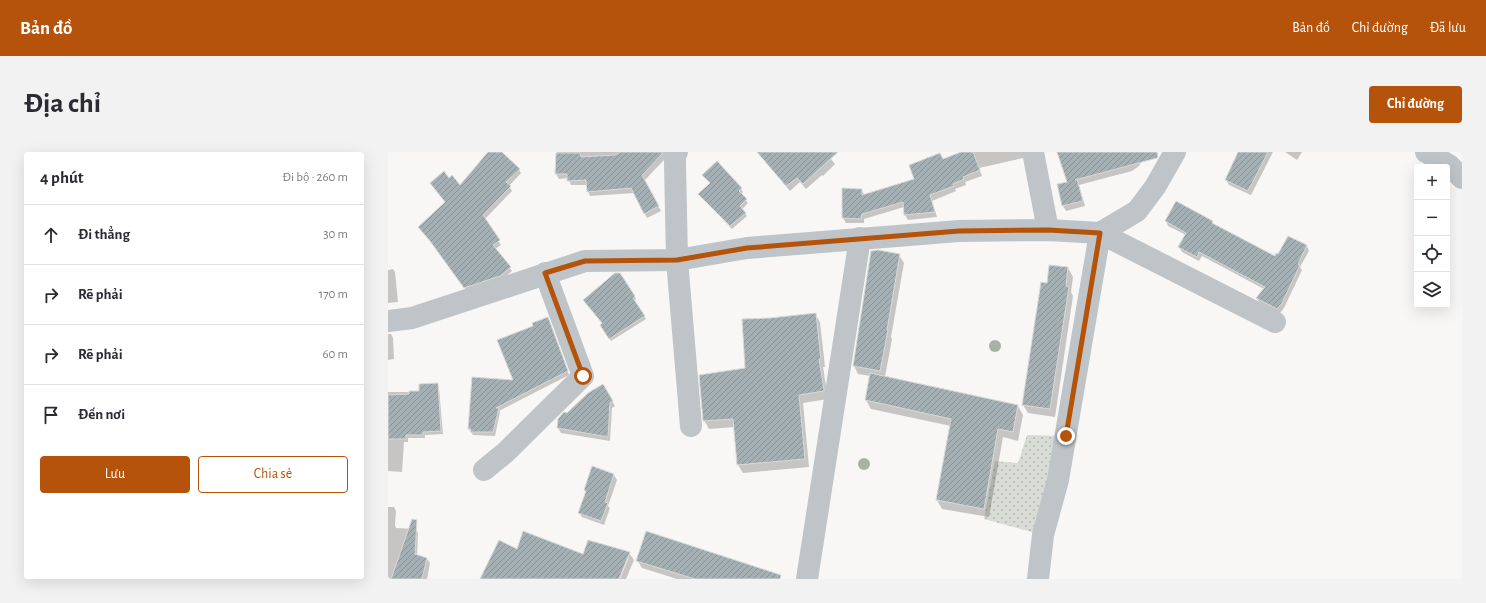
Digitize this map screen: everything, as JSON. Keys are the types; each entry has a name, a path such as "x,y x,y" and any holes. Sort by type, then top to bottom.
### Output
{"street":[{"path":"677,152 675,154 677,260 691,426"},
{"path":"1033,152 1048,230"},
{"path":"1038,579 1043,535 1058,480 1100,233 1137,211 1155,187 1175,152"},
{"path":"1426,152 1449,165 1462,178"},
{"path":"388,321 412,318 585,261 677,260 747,248 860,238 959,231 1048,230 1100,233 1275,322"},
{"path":"807,579 860,238"},
{"path":"484,470 506,452 583,376 545,273"}],"shaded area":[{"path":"1027,435 1066,436 1043,535 984,519 995,461 1018,463"}],"building":[{"path":"488,152 502,152 520,169 506,182 511,186 483,215 500,240 493,245 511,267 500,276 464,288 418,227 445,202 430,183 444,171 449,178 452,175 460,185"},
{"path":"621,152 663,152 642,175 659,206 644,214 631,188 587,192 586,180 567,181 567,174 555,174 556,153 580,153 581,157 615,155"},
{"path":"757,152 838,152 803,184 797,178 786,186"},
{"path":"961,152 973,152 980,170 963,177 964,179 953,184 954,186 930,195 935,212 904,215 903,202 862,214 861,219 842,218 842,188 862,189 862,195 914,179 909,165 940,153 943,159"},
{"path":"1057,152 1157,152 1158,157 1077,179 1083,201 1062,206 1057,184 1067,182"},
{"path":"1238,152 1268,152 1248,191 1225,180"},
{"path":"717,161 742,188 739,191 747,199 740,206 746,213 730,226 698,194 710,183 702,175"},
{"path":"1176,201 1213,221 1212,223 1275,256 1276,253 1278,254 1288,236 1307,245 1298,264 1300,265 1282,303 1277,309 1256,298 1265,287 1199,252 1197,257 1178,247 1186,233 1165,221"},
{"path":"878,250 900,254 880,371 853,366 871,251"},
{"path":"1049,265 1068,267 1066,286 1069,287 1050,409 1022,405 1041,282 1047,283"},
{"path":"615,273 620,273 635,296 633,298 645,316 609,339 600,325 602,323 583,300"},
{"path":"816,313 821,360 819,359 824,391 799,395 805,459 737,465 733,419 703,421 699,375 745,368 742,319 770,318"},
{"path":"548,317 568,371 496,408 499,408 493,432 470,432 471,429 468,429 472,377 513,380 497,340 533,326 532,323"},
{"path":"870,373 1018,405 1013,432 998,429 984,509 936,500 951,419 865,400"},
{"path":"438,383 441,431 423,432 423,435 406,435 406,439 388,439 388,395 409,394 409,391 419,391 419,384"},
{"path":"603,384 613,401 610,403 608,437 557,428 558,419 564,412 567,413 588,393"},
{"path":"592,466 614,474 605,502 608,503 601,521 578,513 586,491 584,490"},
{"path":"412,519 417,520 415,554 427,558 422,579 391,579"},
{"path":"523,531 583,554 588,540 630,552 619,579 480,579 499,540 517,549"},
{"path":"646,531 781,575 780,579 695,579 636,561"}],"route":[{"path":"583,376 545,273 585,261 677,260 747,248 959,231 1048,230 1100,233 1066,436"}]}
